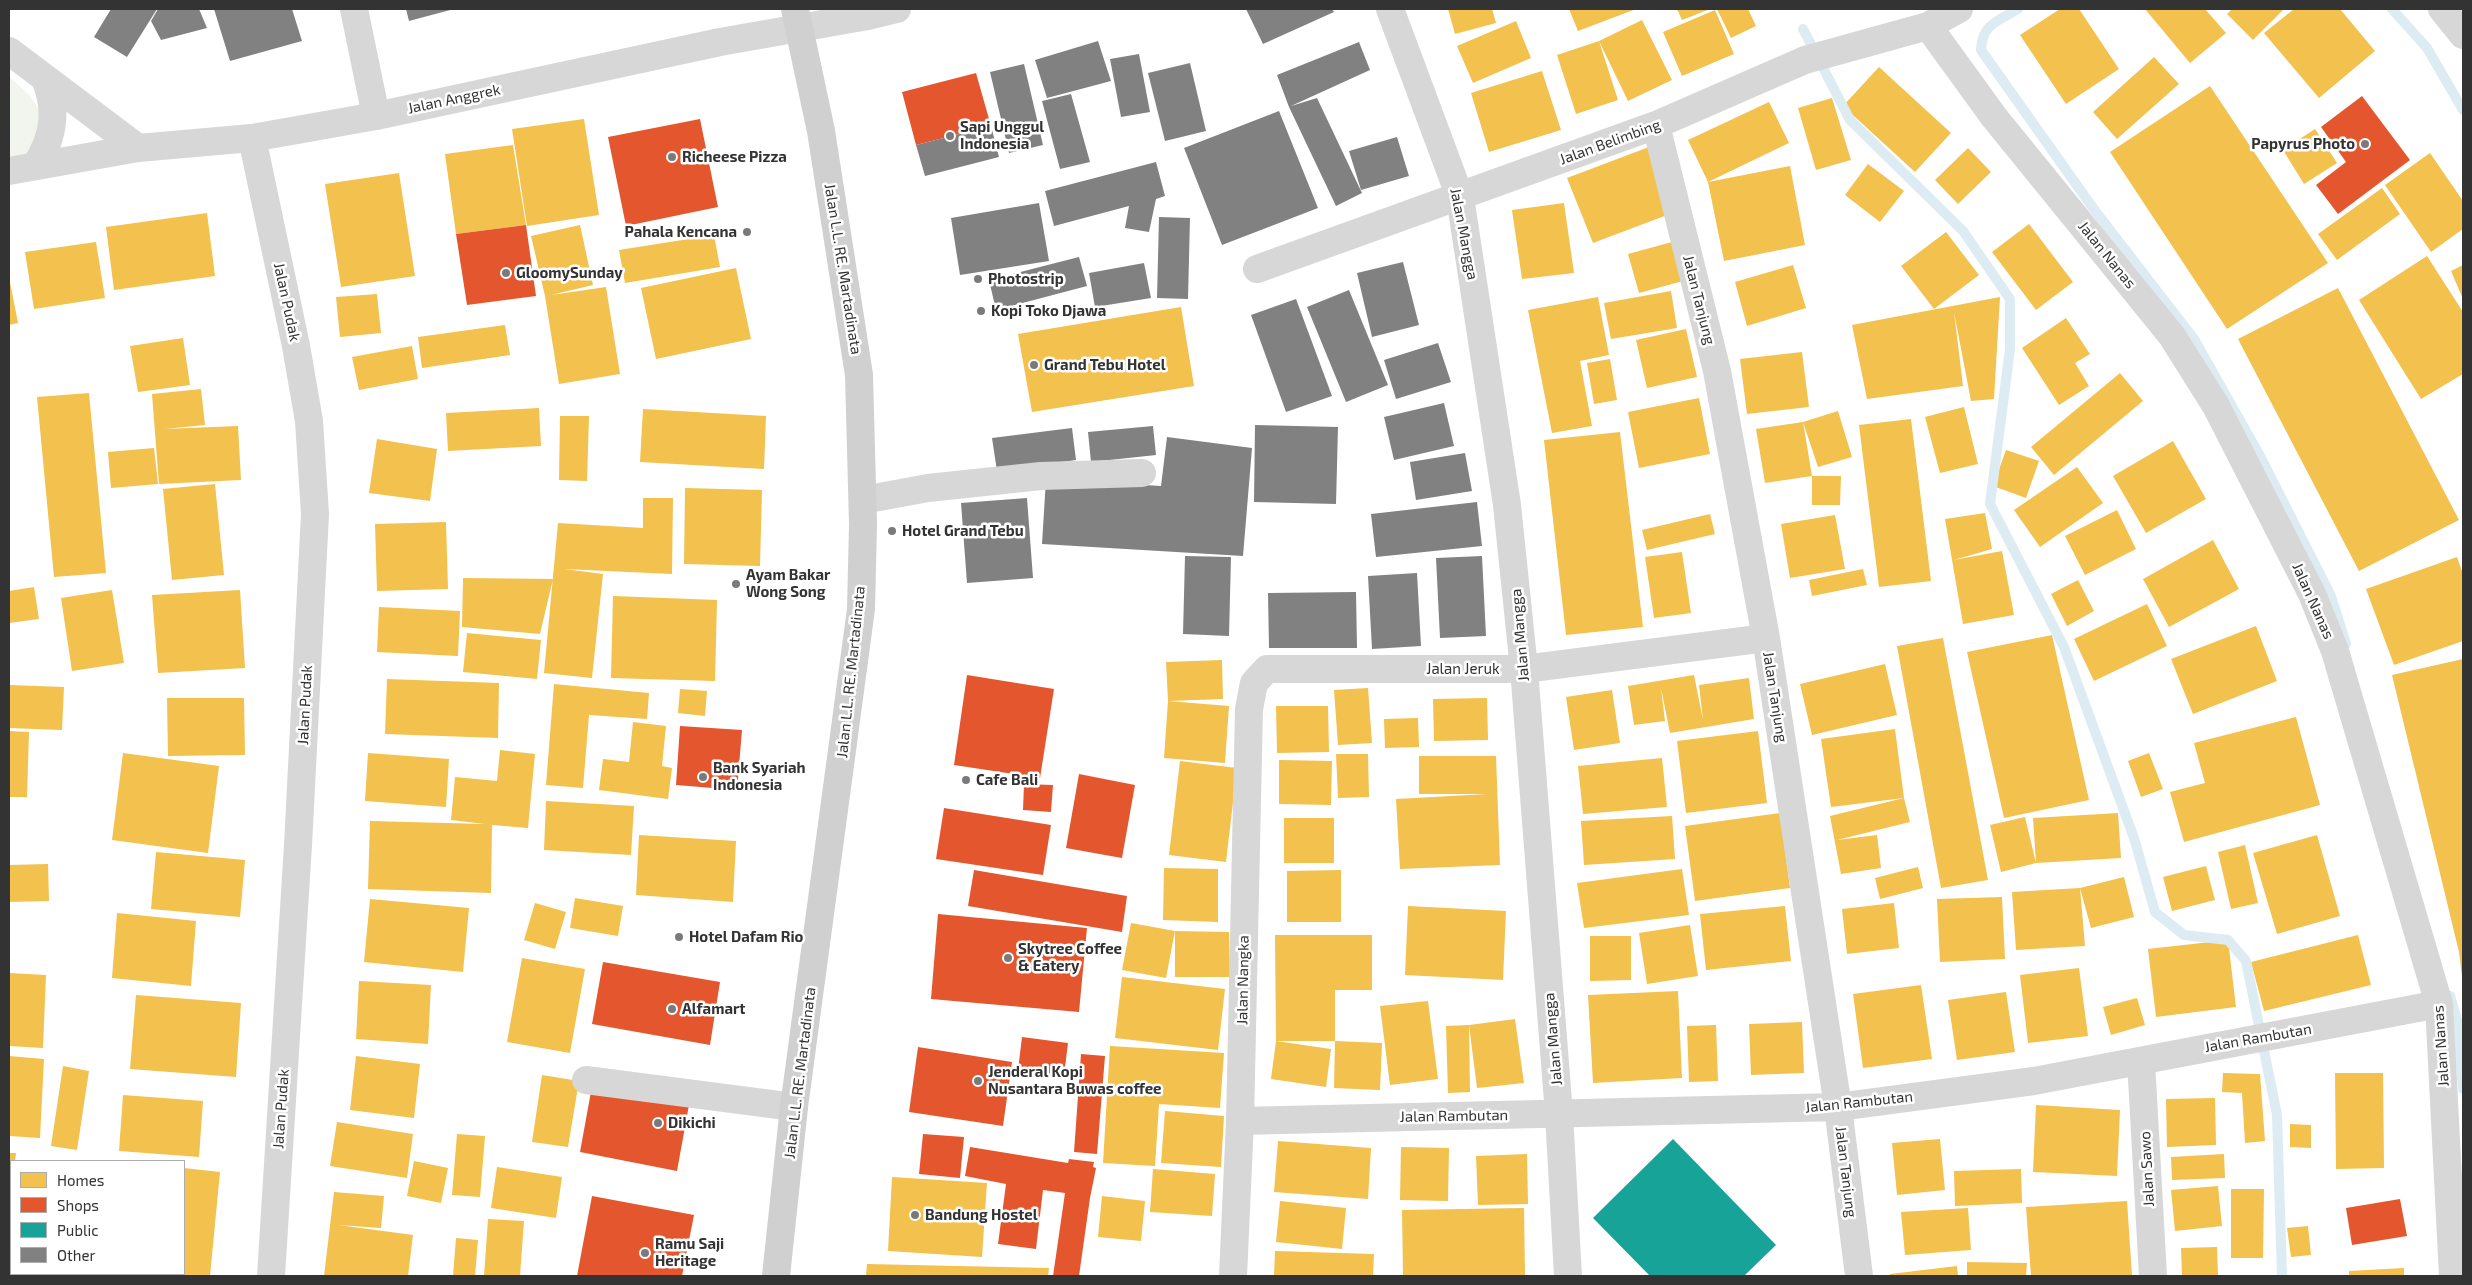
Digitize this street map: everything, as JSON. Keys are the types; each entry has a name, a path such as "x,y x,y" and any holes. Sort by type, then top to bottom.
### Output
{"main road":[{"name":"Jalan L.L. RE. Martadinata","path":"776,1276 794,1107 861,610 863,500 859,375 821,131 797,19"}],"street":[{"path":"354,9 376,116"},
{"name":"Jalan Anggrek","path":"9,171 138,148 252,138 376,116 720,42 797,19 897,9"},
{"name":"Jalan Mangga","path":"1390,9 1460,197 1507,506 1524,669 1560,1114 1568,1276"},
{"name":"Jalan Belimbing","path":"1257,269 1656,125 1811,57 1928,26 1959,9"},
{"path":"2442,9 2463,35"},
{"name":"Jalan Nanas","path":"1928,26 1994,117 2172,336 2216,406 2312,594 2335,651 2440,1004 2453,1276"},
{"path":"9,51 138,148"},
{"path":"36,165 46,150 52,132 54,114 52,96 45,78"},
{"name":"Jalan Tanjung","path":"1656,125 1717,371 1766,638 1838,1107 1859,1276"},
{"name":"Jalan Pudak","path":"252,138 296,346 309,421 315,514 297,855 271,1276"},
{"path":"863,500 928,488 1041,476 1142,473"},
{"name":"Jalan Jeruk","path":"1254,683 1267,669 1524,669 1766,638"},
{"name":"Jalan Nangka","path":"1233,1276 1240,1121 1249,710 1254,683"},
{"name":"Jalan Rambutan","path":"1240,1121 1838,1107 2034,1081 2440,1004"},
{"name":"Jalan Sawo","path":"2141,1061 2153,1276"},
{"path":"586,1080 794,1107"}],"shaded area":[{"path":"9,77 29,95 39,109 41,117 40,138 23,161 9,162"}],"building: Homes":[{"path":"1448,9 1492,9 1496,23 1455,34"},
{"path":"1569,9 1636,9 1578,31"},
{"path":"1677,9 1710,9 1682,20"},
{"path":"1717,9 1748,9 1756,26 1731,38"},
{"path":"2060,9 2079,9 2119,69 2066,104 2020,35"},
{"path":"2145,9 2205,9 2226,33 2190,63"},
{"path":"2232,9 2284,9 2253,40 2227,14"},
{"path":"2294,9 2340,9 2375,51 2319,98 2264,33"},
{"path":"1715,10 1734,54 1682,76 1663,32"},
{"path":"1642,20 1672,80 1628,101 1599,41"},
{"path":"1516,21 1531,58 1473,83 1457,46"},
{"path":"1599,41 1618,100 1576,114 1557,55"},
{"path":"2154,57 2179,84 2117,139 2093,112"},
{"path":"1879,67 1951,133 1915,172 1843,106"},
{"path":"1542,71 1561,130 1489,152 1471,93"},
{"path":"2210,86 2328,263 2227,329 2110,152"},
{"path":"1832,98 1851,160 1816,170 1798,108"},
{"path":"1769,102 1789,143 1708,182 1688,140"},
{"path":"584,119 599,215 527,226 512,129"},
{"path":"2315,129 2337,163 2304,184 2283,150"},
{"path":"513,145 526,225 456,234 445,154"},
{"path":"1649,147 1675,212 1593,243 1567,178"},
{"path":"1968,148 1991,172 1958,204 1935,180"},
{"path":"2430,153 2463,201 2463,229 2431,252 2385,185"},
{"path":"1868,164 1904,191 1880,222 1845,195"},
{"path":"1790,166 1805,245 1724,261 1708,182"},
{"path":"399,173 415,276 341,287 325,184"},
{"path":"2382,188 2400,214 2337,260 2318,234"},
{"path":"1564,203 1574,273 1522,279 1512,210"},
{"path":"207,213 215,276 114,290 106,227"},
{"path":"2029,224 2073,282 2036,310 1992,252"},
{"path":"580,225 593,285 551,295 606,287 620,374 559,384 545,296 531,236"},
{"path":"1946,232 1979,275 1934,309 1901,266"},
{"path":"714,235 720,267 625,283 619,250"},
{"path":"96,242 105,298 34,309 25,252"},
{"path":"1672,242 1683,281 1639,293 1628,254"},
{"path":"2427,256 2463,312 2463,374 2421,399 2359,300"},
{"path":"1793,265 1806,308 1747,326 1735,282"},
{"path":"2463,265 2463,299 2451,271"},
{"path":"736,268 751,339 656,359 641,288"},
{"path":"9,277 18,323 9,325"},
{"path":"2338,288 2459,520 2359,571 2238,339"},
{"path":"1671,291 1677,328 1611,339 1604,303"},
{"path":"377,294 381,333 340,337 336,297"},
{"path":"1598,297 1609,355 1580,361 1592,426 1552,433 1528,310"},
{"path":"2000,297 1994,399 1971,401 1954,312 1963,386 1867,399 1852,325"},
{"path":"1181,307 1194,386 1032,412 1018,334"},
{"path":"2066,318 2090,354 2075,363 2089,386 2059,405 2022,348"},
{"path":"505,325 510,355 422,368 418,337"},
{"path":"1686,329 1697,377 1647,388 1636,340"},
{"path":"183,338 190,385 138,392 130,346"},
{"path":"412,346 418,379 359,390 352,357"},
{"path":"1802,352 1809,407 1747,414 1740,359"},
{"path":"1610,359 1617,400 1594,404 1587,363"},
{"path":"2120,373 2143,401 2054,475 2031,447"},
{"path":"201,389 205,425 164,429 238,426 241,480 159,484 152,394"},
{"path":"89,393 106,573 54,577 37,397"},
{"path":"1699,398 1710,454 1639,468 1628,412"},
{"path":"1964,407 1978,464 1940,473 1925,417"},
{"path":"539,408 541,446 448,451 446,413"},
{"path":"643,409 766,416 764,469 640,462"},
{"path":"1838,411 1852,457 1818,467 1803,422"},
{"path":"560,416 589,416 587,481 559,480"},
{"path":"1911,419 1931,581 1879,587 1859,425"},
{"path":"1803,422 1812,476 1765,483 1756,429"},
{"path":"1620,432 1643,627 1566,635 1544,440"},
{"path":"377,439 437,449 430,501 369,493"},
{"path":"2173,441 2206,499 2146,533 2113,476"},
{"path":"154,448 158,484 111,488 108,452"},
{"path":"2006,450 2039,461 2026,498 1993,486"},
{"path":"2077,467 2103,503 2040,547 2014,510"},
{"path":"1812,476 1841,476 1840,505 1812,505"},
{"path":"215,484 224,575 172,580 163,489"},
{"path":"685,488 762,490 760,566 684,564"},
{"path":"643,498 673,498 672,574 564,569 603,574 592,678 544,673 558,523 643,528"},
{"path":"2117,510 2136,549 2085,575 2065,536"},
{"path":"1985,513 1992,549 1954,560 2002,551 2014,615 1963,624 1945,519"},
{"path":"1710,514 1715,534 1647,550 1642,530"},
{"path":"1835,515 1845,569 1790,578 1781,524"},
{"path":"446,522 448,589 377,591 375,524"},
{"path":"2213,540 2239,589 2169,627 2143,579"},
{"path":"1682,552 1691,613 1654,618 1645,557"},
{"path":"2457,557 2463,574 2463,641 2394,665 2366,589"},
{"path":"1863,569 1867,585 1812,596 1809,580"},
{"path":"463,578 553,579 540,634 462,627"},
{"path":"2078,580 2094,611 2067,626 2051,594"},
{"path":"34,587 39,619 9,623 9,591"},
{"path":"112,590 124,663 72,671 61,598"},
{"path":"240,590 245,668 158,673 152,595"},
{"path":"613,596 717,600 715,681 611,678"},
{"path":"2147,604 2167,646 2094,681 2074,639"},
{"path":"379,607 460,611 458,656 377,652"},
{"path":"2256,626 2277,681 2193,714 2171,659"},
{"path":"467,633 541,640 537,679 463,672"},
{"path":"2052,635 2089,800 2004,818 1967,652"},
{"path":"1943,638 1988,880 1941,888 1897,646"},
{"path":"2463,659 2462,976 2459,952 2392,675"},
{"path":"1222,660 1223,699 1168,701 1166,662"},
{"path":"1885,664 1897,715 1812,735 1800,684"},
{"path":"1694,675 1703,720 1699,685 1749,678 1754,719 1670,733 1661,688 1665,721 1634,725 1628,686"},
{"path":"387,679 499,683 498,738 385,734"},
{"path":"554,684 649,693 647,719 589,715 583,788 546,785"},
{"path":"9,685 64,687 62,730 9,728"},
{"path":"1368,688 1372,743 1338,745 1334,690"},
{"path":"680,689 707,691 705,716 678,713"},
{"path":"1612,690 1620,743 1574,750 1566,697"},
{"path":"167,698 244,698 245,755 168,756"},
{"path":"1487,698 1488,740 1434,741 1433,699"},
{"path":"1168,701 1229,706 1225,763 1164,758"},
{"path":"1276,706 1328,706 1329,752 1277,753"},
{"path":"2296,717 2320,805 2184,842 2170,792 2205,783 2194,743"},
{"path":"1418,718 1419,747 1385,748 1384,719"},
{"path":"633,722 666,726 662,766 672,768 668,799 599,790 603,759 629,762"},
{"path":"1895,729 1904,798 1831,807 1821,739"},
{"path":"9,731 29,732 27,797 9,797"},
{"path":"1758,731 1767,803 1686,813 1677,741"},
{"path":"500,750 535,754 528,828 492,825 491,893 368,889 370,821 485,824 451,820 455,777 497,781"},
{"path":"123,753 219,766 208,853 112,840"},
{"path":"368,753 449,759 446,807 365,801"},
{"path":"2149,753 2163,789 2141,797 2128,761"},
{"path":"1336,754 1368,754 1369,797 1338,798"},
{"path":"1419,756 1496,756 1500,865 1400,869 1396,799 1488,794 1419,794"},
{"path":"1662,758 1667,807 1583,814 1578,766"},
{"path":"1279,760 1332,761 1331,805 1279,804"},
{"path":"1180,761 1237,768 1226,862 1169,855"},
{"path":"1904,798 1910,822 1837,840 1877,835 1881,868 1841,874 1830,816"},
{"path":"546,801 634,806 631,855 544,850"},
{"path":"1780,813 1790,888 1695,901 1685,826"},
{"path":"2118,813 2121,858 2036,863 2033,818"},
{"path":"1672,816 1675,859 1584,865 1581,821"},
{"path":"2025,817 2036,863 2001,872 1990,825"},
{"path":"1284,818 1334,818 1334,863 1284,863"},
{"path":"639,835 736,841 733,902 636,895"},
{"path":"2317,835 2340,916 2277,934 2253,853"},
{"path":"2245,845 2258,903 2231,909 2218,852"},
{"path":"156,852 245,860 240,917 151,909"},
{"path":"48,864 49,901 9,902 9,865"},
{"path":"2206,866 2215,900 2172,911 2163,877"},
{"path":"1918,867 1923,888 1880,899 1875,878"},
{"path":"1164,868 1218,869 1218,922 1163,920"},
{"path":"1682,869 1689,915 1584,928 1577,883"},
{"path":"1341,870 1341,922 1287,922 1287,871"},
{"path":"2124,877 2134,917 2091,928 2080,888"},
{"path":"2080,888 2085,946 2016,950 2012,892"},
{"path":"2002,897 2005,959 1940,962 1937,899"},
{"path":"575,898 623,906 618,936 570,928"},
{"path":"370,899 469,908 463,972 364,962"},
{"path":"535,903 566,912 555,949 524,940"},
{"path":"1894,903 1899,948 1847,954 1842,909"},
{"path":"1408,906 1506,911 1503,980 1405,975"},
{"path":"1785,906 1791,961 1706,970 1700,914"},
{"path":"117,913 196,921 191,986 112,978"},
{"path":"1131,923 1175,931 1166,978 1122,970"},
{"path":"1690,925 1698,976 1647,984 1639,933"},
{"path":"1175,931 1229,932 1230,977 1175,977"},
{"path":"1275,935 1372,935 1372,990 1335,990 1335,1041 1276,1041"},
{"path":"2358,935 2371,985 2264,1011 2251,962"},
{"path":"1590,936 1631,936 1631,980 1590,981"},
{"path":"2228,940 2236,1007 2156,1017 2148,949"},
{"path":"522,958 585,969 570,1053 507,1042"},
{"path":"2079,968 2088,1036 2028,1043 2020,975"},
{"path":"9,973 46,975 43,1048 9,1046"},
{"path":"1122,977 1225,989 1218,1050 1115,1038"},
{"path":"359,981 431,985 428,1044 356,1039"},
{"path":"1921,985 1932,1059 1863,1068 1853,994"},
{"path":"1678,991 1682,1078 1593,1083 1588,995"},
{"path":"2006,992 2015,1052 1957,1060 1948,1000"},
{"path":"136,995 241,1003 236,1077 130,1069"},
{"path":"2137,998 2145,1025 2111,1035 2103,1007"},
{"path":"1428,1001 1438,1079 1390,1085 1380,1006"},
{"path":"1515,1019 1524,1083 1477,1088 1469,1025"},
{"path":"1802,1022 1804,1073 1751,1075 1749,1024"},
{"path":"1469,1025 1470,1092 1448,1093 1446,1026"},
{"path":"1716,1025 1718,1081 1689,1082 1687,1026"},
{"path":"1276,1041 1331,1049 1326,1087 1271,1079"},
{"path":"1335,1041 1382,1043 1380,1090 1334,1088"},
{"path":"1110,1046 1224,1053 1220,1108 1159,1104 1155,1166 1103,1163"},
{"path":"9,1056 44,1059 40,1138 9,1136"},
{"path":"356,1056 420,1064 414,1118 350,1110"},
{"path":"63,1066 89,1071 77,1150 51,1146"},
{"path":"2223,1073 2260,1074 2265,1141 2245,1143 2242,1093 2222,1092"},
{"path":"2335,1073 2383,1073 2384,1168 2336,1169"},
{"path":"542,1075 579,1081 568,1147 532,1142"},
{"path":"123,1095 203,1101 199,1157 119,1151"},
{"path":"2215,1098 2216,1145 2167,1147 2166,1099"},
{"path":"2036,1105 2120,1110 2117,1176 2033,1172"},
{"path":"1165,1111 1224,1116 1221,1167 1161,1163"},
{"path":"337,1122 413,1134 407,1178 330,1166"},
{"path":"2290,1124 2311,1125 2311,1148 2290,1147"},
{"path":"457,1134 485,1136 480,1197 452,1195"},
{"path":"1940,1139 1945,1190 1897,1195 1892,1143"},
{"path":"1278,1141 1371,1148 1368,1199 1274,1192"},
{"path":"1401,1147 1449,1148 1448,1201 1400,1200"},
{"path":"9,1153 16,1153 15,1160 10,1160 9,1226"},
{"path":"1527,1154 1528,1204 1478,1205 1476,1156"},
{"path":"2224,1154 2225,1178 2172,1180 2171,1157"},
{"path":"414,1161 448,1168 441,1203 407,1196"},
{"path":"497,1167 562,1177 556,1218 491,1208"},
{"path":"185,1168 220,1172 210,1276 109,1276 185,1275"},
{"path":"1153,1169 1215,1174 1212,1216 1150,1212"},
{"path":"2021,1169 2022,1203 1955,1206 1954,1171"},
{"path":"892,1177 987,1183 982,1257 888,1251"},
{"path":"2218,1186 2222,1226 2175,1231 2171,1190"},
{"path":"2231,1189 2264,1189 2263,1258 2231,1258"},
{"path":"334,1192 384,1196 381,1228 338,1225 413,1235 408,1276 324,1276"},
{"path":"1102,1196 1145,1201 1141,1241 1098,1237"},
{"path":"1280,1201 1346,1208 1342,1249 1276,1242"},
{"path":"2127,1201 2132,1276 2031,1276 2026,1207"},
{"path":"1524,1208 1525,1276 1403,1276 1402,1210"},
{"path":"1968,1208 1971,1250 1905,1255 1901,1212"},
{"path":"488,1219 524,1221 520,1276 484,1276"},
{"path":"2308,1226 2311,1255 2291,1257 2287,1228"},
{"path":"456,1238 478,1240 475,1276 453,1276"},
{"path":"2217,1247 2218,1276 2182,1276 2181,1248"},
{"path":"1275,1251 1374,1254 1373,1276 1274,1276"},
{"path":"1967,1262 2027,1263 2026,1276 1967,1276"},
{"path":"867,1264 1049,1268 1048,1276 866,1276"},
{"path":"1957,1266 1958,1276 1890,1276 1890,1274"},
{"path":"2404,1268 2404,1276 2349,1276 2349,1271"},
{"path":"38,1275 95,1275 95,1276"}],"building: Shops":[{"path":"976,73 991,126 916,145 902,92"},
{"name":"Papyrus Photo","path":"2362,96 2410,160 2338,214 2316,185 2346,162 2321,127"},
{"path":"700,119 718,207 626,226 608,137"},
{"path":"526,225 536,296 467,305 456,234"},
{"path":"967,675 1054,689 1040,778 954,765"},
{"path":"680,726 742,730 737,790 676,785"},
{"path":"1079,774 1135,785 1122,858 1066,848"},
{"path":"1024,784 1053,785 1051,812 1023,810"},
{"path":"944,808 1051,825 1043,875 936,859"},
{"path":"974,870 1127,896 1122,932 968,906"},
{"path":"938,914 1087,928 1079,1012 931,999"},
{"path":"603,962 720,982 710,1045 592,1024"},
{"path":"1022,1037 1068,1043 1064,1076 1018,1070"},
{"path":"918,1047 1012,1062 1003,1126 909,1112"},
{"path":"1081,1054 1105,1056 1097,1154 1074,1152"},
{"path":"592,1086 689,1105 677,1171 580,1152"},
{"path":"923,1134 964,1137 960,1178 919,1174"},
{"path":"970,1147 1068,1163 1069,1159 1094,1162 1093,1167 1096,1168 1079,1276 1053,1276 1065,1193 1043,1190 1036,1249 998,1244 1006,1184 965,1176"},
{"path":"592,1196 694,1215 682,1276 577,1276"},
{"path":"2400,1199 2407,1236 2352,1245 2346,1208"}],"building: Public":[{"path":"1673,1139 1776,1245 1744,1276 1650,1276 1593,1218"}],"building: Other":[{"path":"111,9 157,9 127,57 94,37"},
{"path":"158,9 199,9 207,28 161,40 151,21"},
{"path":"214,9 292,9 302,41 230,61"},
{"path":"406,9 454,9 409,21"},
{"path":"1246,9 1332,9 1334,12 1263,44"},
{"path":"1098,41 1111,81 1047,98 1035,60"},
{"path":"1359,42 1370,70 1291,106 1317,98 1362,193 1336,206 1289,107 1277,75"},
{"path":"1139,54 1150,112 1121,117 1110,59"},
{"path":"1190,63 1206,131 1165,141 1148,73"},
{"path":"1024,64 1043,145 1009,153 990,72"},
{"path":"1071,94 1090,162 1060,169 1042,101"},
{"path":"1279,111 1318,208 1222,245 1184,148"},
{"path":"991,126 999,157 925,176 916,145"},
{"path":"1397,137 1409,176 1361,190 1349,151"},
{"path":"1156,162 1165,196 1156,199 1149,232 1125,228 1129,206 1054,226 1045,191"},
{"path":"1039,203 1049,261 960,275 951,218"},
{"path":"1159,217 1190,218 1188,299 1157,298"},
{"path":"1079,257 1087,286 996,310 989,280"},
{"path":"1403,262 1419,325 1372,337 1357,273"},
{"path":"1144,263 1151,298 1095,307 1089,273"},
{"path":"1349,290 1388,385 1346,402 1307,307"},
{"path":"1296,299 1332,396 1286,412 1251,315"},
{"path":"1438,343 1451,382 1396,399 1384,360"},
{"path":"1444,403 1454,446 1394,460 1384,417"},
{"path":"1255,425 1338,427 1336,504 1254,502"},
{"path":"1153,426 1156,455 1091,462 1088,432"},
{"path":"1072,428 1076,460 997,471 992,438"},
{"path":"1167,437 1252,448 1243,556 1042,544 1046,479 1161,486"},
{"path":"1465,453 1472,491 1416,500 1410,462"},
{"path":"1027,498 1033,578 967,583 961,503"},
{"path":"1477,502 1482,546 1376,557 1371,514"},
{"path":"1185,556 1231,557 1229,636 1183,634"},
{"path":"1482,556 1486,636 1440,638 1436,558"},
{"path":"1417,573 1421,646 1372,649 1368,576"},
{"path":"1356,592 1357,648 1269,648 1268,593"}],"waterway":[{"path":"2018,9 1992,24 1984,34 1981,50 2093,208 2194,339 2260,456 2331,596 2346,644"},
{"path":"2392,9 2427,48 2463,110"},
{"path":"1803,29 1850,120 1963,231 2010,299 2010,349 1990,504 2064,647 2134,838 2155,912 2184,935 2228,940 2246,961 2277,1115 2282,1276"},
{"path":"2450,996 2457,1020 2463,1089"}],"place":[{"name":"Sapi Unggul Indonesia","path":"950,136"},
{"name":"Papyrus Photo","path":"2365,144"},
{"name":"Richeese Pizza","path":"672,157"},
{"name":"Pahala Kencana","path":"747,232"},
{"name":"GloomySunday","path":"506,273"},
{"name":"Photostrip","path":"978,279"},
{"name":"Kopi Toko Djawa","path":"981,311"},
{"name":"Grand Tebu Hotel","path":"1034,365"},
{"name":"Hotel Grand Tebu","path":"892,531"},
{"name":"Ayam Bakar Wong Song","path":"736,584"},
{"name":"Bank Syariah Indonesia","path":"703,777"},
{"name":"Cafe Bali","path":"966,780"},
{"name":"Hotel Dafam Rio","path":"679,937"},
{"name":"Skytree Coffee & Eatery","path":"1008,958"},
{"name":"Alfamart","path":"672,1009"},
{"name":"Jenderal Kopi Nusantara Buwas coffee","path":"978,1081"},
{"name":"Dikichi","path":"658,1123"},
{"name":"Bandung Hostel","path":"915,1215"},
{"name":"Ramu Saji Heritage","path":"645,1253"}]}
